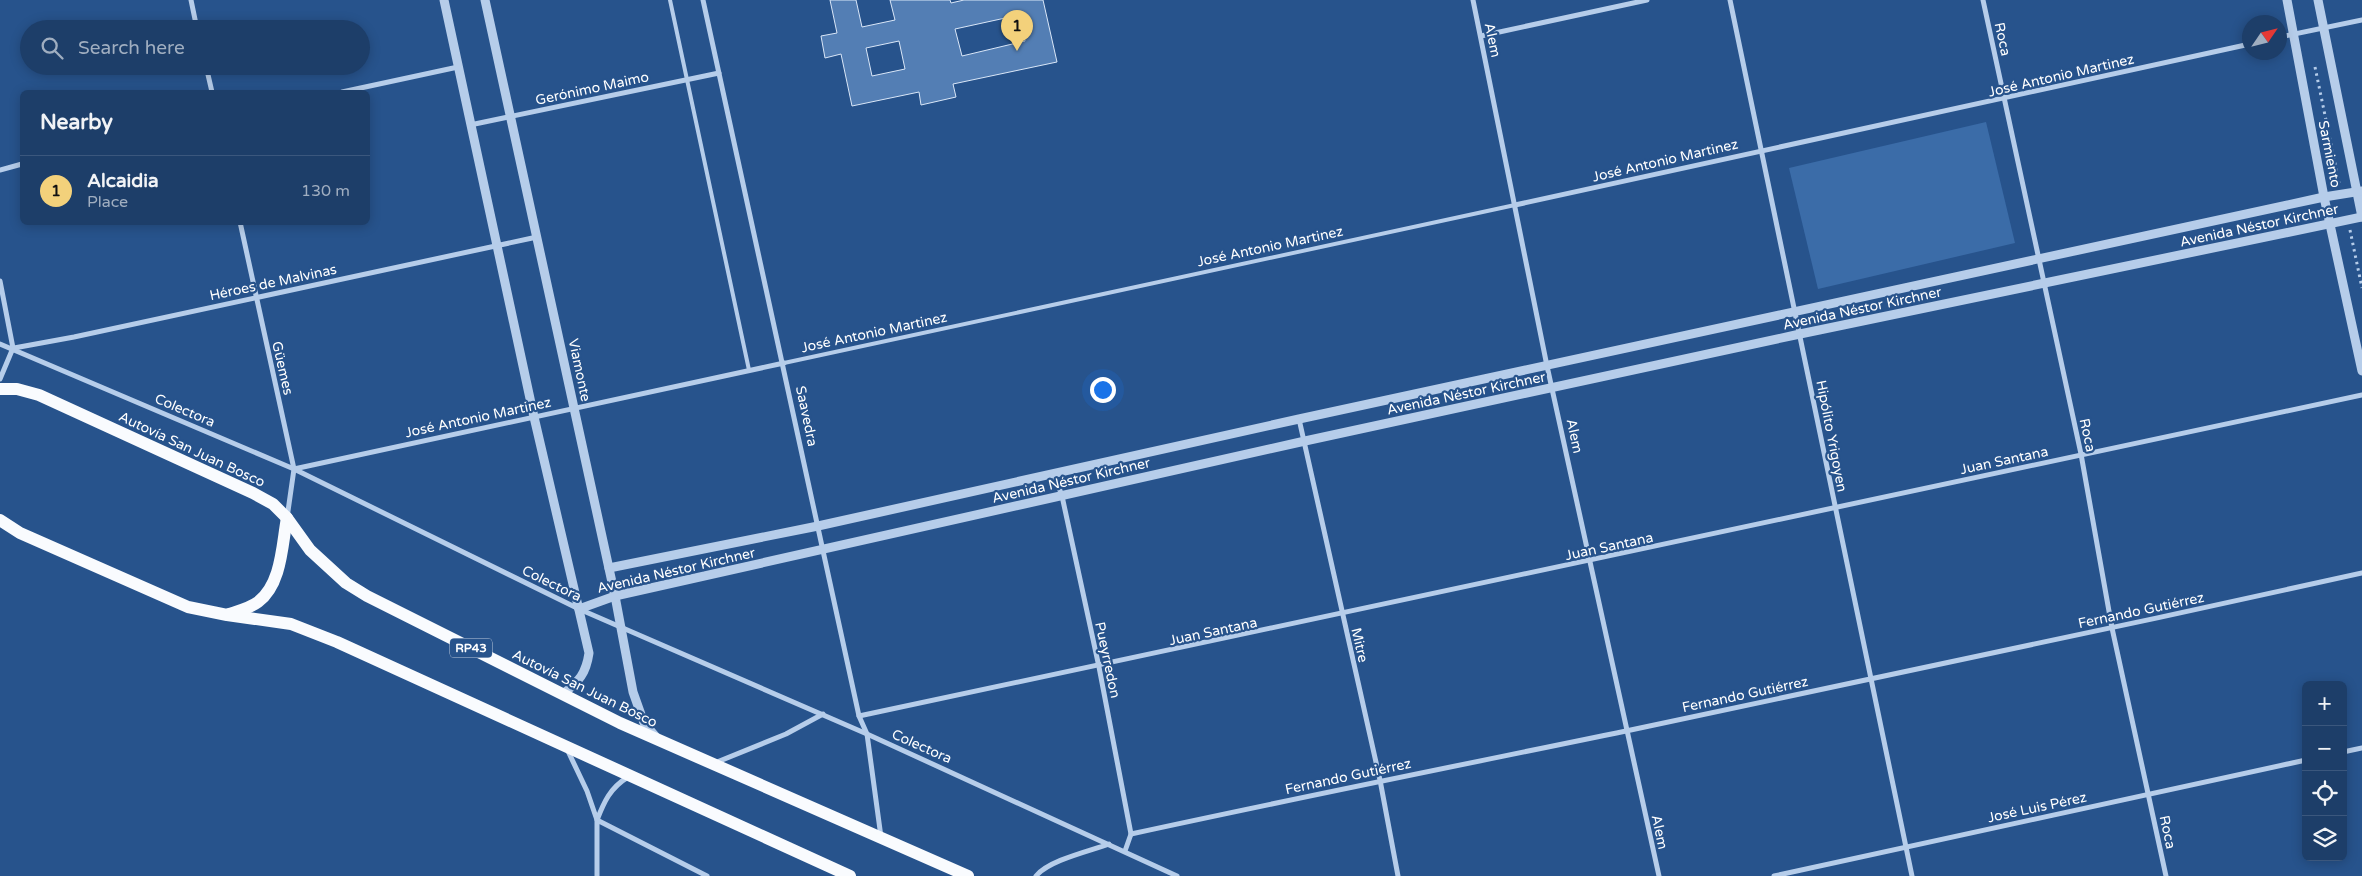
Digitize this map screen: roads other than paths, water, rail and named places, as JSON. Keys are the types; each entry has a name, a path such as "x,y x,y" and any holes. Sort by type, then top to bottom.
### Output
{"main road":[{"name":"Autovía San Juan Bosco","path":"0,389 17,389 40,395 253,492 273,504 287,518 310,550 346,583 366,596 660,741 968,876"},
{"path":"227,615 258,601 271,588 276,574 287,518"},
{"path":"0,520 20,533 180,603 227,615 291,624 338,642 850,876"}],"street":[{"path":"191,0 195,20"},
{"path":"444,0 534,417 589,653 587,668 581,680 563,694"},
{"name":"Viamonte","path":"485,0 615,596 633,692 644,723 660,741"},
{"name":"Saavedra","path":"703,0 784,363 822,550 859,716 868,734 881,838"},
{"name":"Alem","path":"1473,0 1547,366 1658,876"},
{"path":"1481,36 1647,0"},
{"name":"Hipólito Yrigoyen","path":"1730,0 1912,876"},
{"name":"Roca","path":"1983,0 2081,454 2112,628 2166,876"},
{"name":"Sarmiento","path":"2286,0 2324,197 2362,371"},
{"name":"Sarmiento","path":"2318,0 2360,192 2362,217"},
{"path":"2287,35 2362,20"},
{"name":"José Antonio Martinez","path":"1515,205 2242,46"},
{"path":"351,90 458,67"},
{"name":"Gerónimo Maimo","path":"470,126 687,78 719,73"},
{"path":"208,75 212,90"},
{"path":"0,170 20,165"},
{"name":"Avenida Néstor Kirchner","path":"609,568 818,526 1299,419 2324,197 2360,192"},
{"name":"Avenida Néstor Kirchner","path":"579,609 615,596 1305,441 1800,334 2044,285 2362,217"},
{"name":"Güemes","path":"241,225 255,298 294,469 287,518"},
{"name":"Héroes de Malvinas","path":"13,348 536,237"},
{"path":"0,282 13,348 0,379"},
{"name":"Colectora","path":"0,344 294,469 579,609 868,734 1177,876"},
{"name":"José Antonio Martinez","path":"294,469 784,363"},
{"name":"Juan Santana","path":"859,716 1099,667 2362,395"},
{"name":"Mitre","path":"1299,419 1341,614 1380,780 1398,876"},
{"name":"Pueyrredon","path":"1054,474 1062,496 1099,667 1131,834"},
{"name":"Fernando Gutiérrez","path":"1131,834 1380,780 2112,628 2362,573"},
{"path":"712,764 786,734 823,714"},
{"path":"566,746 587,791 596,820 597,876"},
{"path":"2347,751 2362,748"},
{"name":"José Luis Pérez","path":"1774,876 2302,761"},
{"path":"596,820 606,798 615,786 630,775"},
{"path":"596,820 707,876"},
{"path":"1124,851 1131,834"},
{"path":"1036,876 1040,871 1058,862 1109,844"}],"lane":[{"path":"670,0 749,370"},
{"name":"José Antonio Martinez","path":"784,363 1515,205"}],"place":[{"name":"Alcaidia","path":"1017,51"}]}
